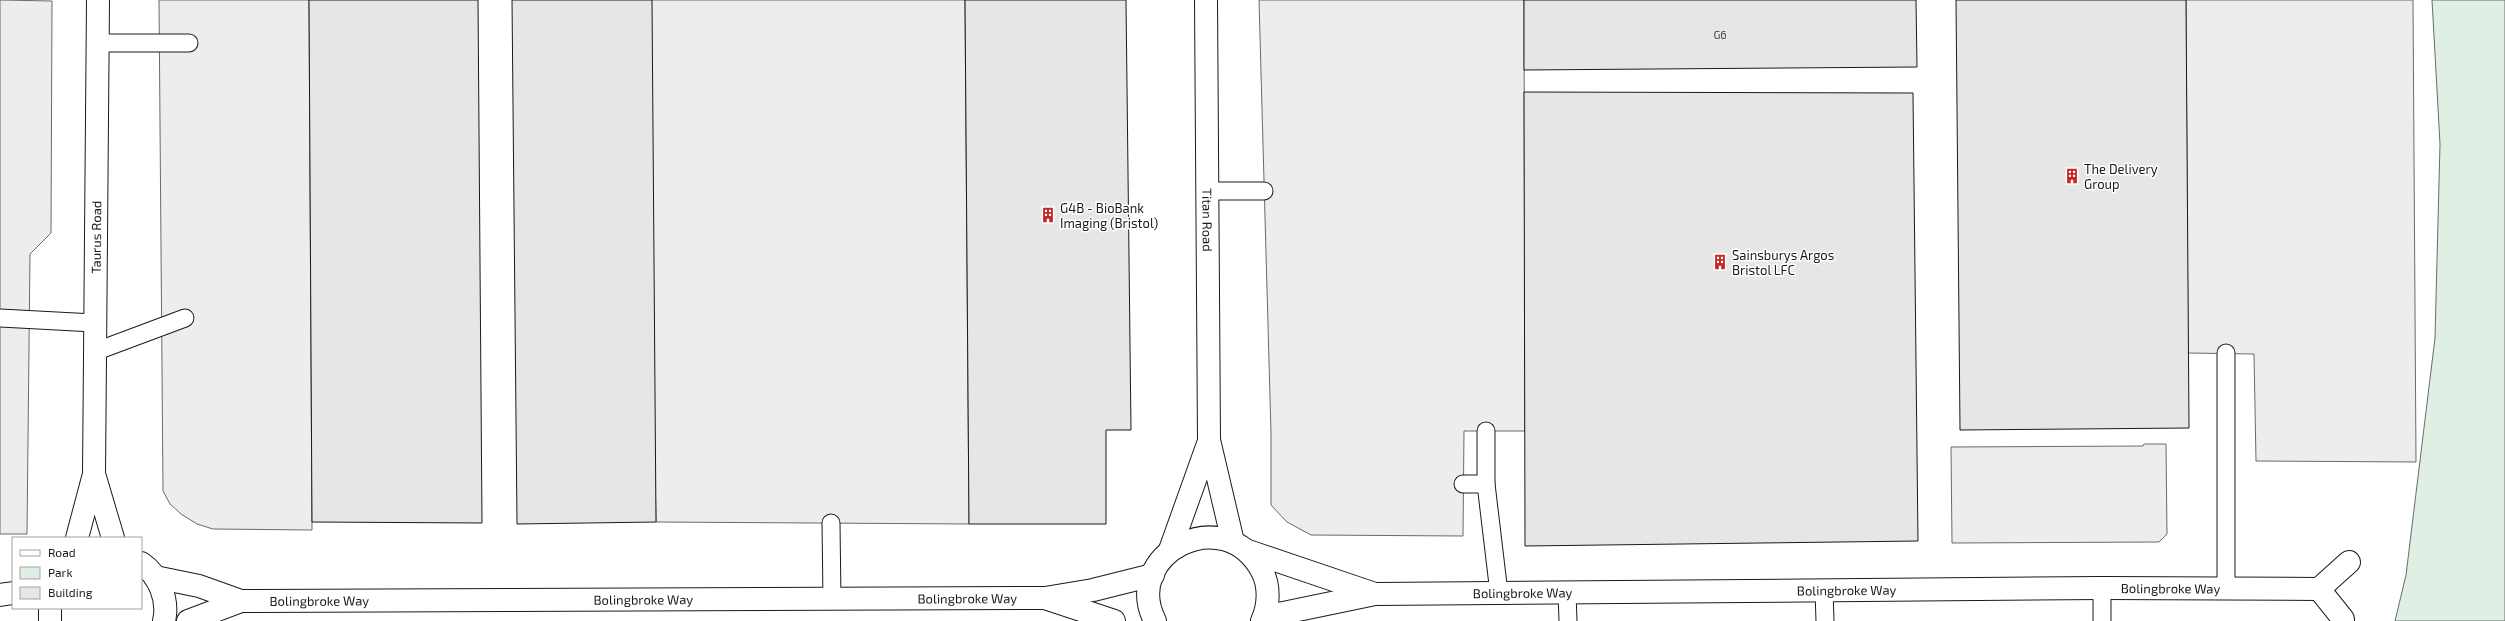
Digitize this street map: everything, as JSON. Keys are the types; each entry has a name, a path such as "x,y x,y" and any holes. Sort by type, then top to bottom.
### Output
{"street":[{"name":"Taurus Road","path":"77,537 94,474 94,324 98,0"},
{"name":"Titan Road","path":"1206,0 1209,191 1209,440 1240,546"},
{"name":"Titan Road","path":"1170,550 1209,440"},
{"name":"Taurus Road","path":"94,474 113,537"},
{"name":"Bolingbroke Way","path":"1170,550 1187,540 1206,537 1220,537 1240,546 1375,594"},
{"path":"1240,546 1257,562 1268,587 1268,602 1263,619"},
{"path":"1155,621 1149,603 1153,575 1161,560 1170,550"},
{"path":"2343,619 2319,589 2349,562"},
{"name":"Bolingbroke Way","path":"148,570 241,601 832,600 1045,598 1093,590 1153,575"},
{"path":"148,570 164,595 164,621"},
{"name":"Bolingbroke Way","path":"1263,619 1375,594 2102,588 2319,589"},
{"path":"0,596 12,593"},
{"name":"Bolingbroke Way","path":"1045,598 1114,621"},
{"name":"Bolingbroke Way","path":"188,621 241,601"},
{"path":"50,609 50,621"}],"lane":[{"path":"98,43 189,43"},
{"path":"1209,191 1264,191"},
{"path":"0,318 94,324"},
{"path":"94,352 185,318"},
{"path":"2226,354 2226,588"},
{"path":"1486,431 1486,484 1499,593"},
{"path":"1463,484 1486,484"},
{"path":"831,523 832,600"},
{"path":"2102,588 2102,621"},
{"path":"1824,590 1825,621"},
{"path":"1568,593 1568,621"}],"green space":[{"path":"2432,0 2505,0 2505,621 2395,621 2406,575 2435,338 2440,144"}],"shaded area":[{"path":"0,0 52,1 51,233 30,254 27,534 0,534"},
{"path":"159,0 309,0 312,530 213,529 197,524 181,514 170,504 163,491"},
{"path":"647,0 965,0 969,524 656,522"},
{"path":"1259,0 1524,0 1525,431 1464,431 1463,536 1311,535 1287,522 1271,505 1271,433"},
{"path":"2186,0 2413,0 2416,462 2256,461 2254,354 2188,353"},
{"path":"2144,444 2166,444 2167,534 2159,542 1952,543 1951,447 2143,446"}],"building":[{"path":"309,0 478,0 482,523 312,522"},
{"path":"512,0 652,0 656,522 517,524"},
{"name":"G4B - BioBank Imaging (Bristol)","path":"965,0 1126,0 1131,430 1106,430 1106,524 969,524"},
{"path":"1524,0 1916,0 1917,67 1524,70"},
{"name":"The Delivery Group","path":"1956,0 2186,0 2189,428 1960,430"},
{"name":"Sainsburys Argos Bristol LFC","path":"1524,92 1913,93 1918,541 1525,546"}],"place":[{"name":"The Delivery Group","path":"2072,176"},
{"name":"G4B - BioBank Imaging (Bristol)","path":"1048,215"},
{"name":"Sainsburys Argos Bristol LFC","path":"1720,262"}]}
